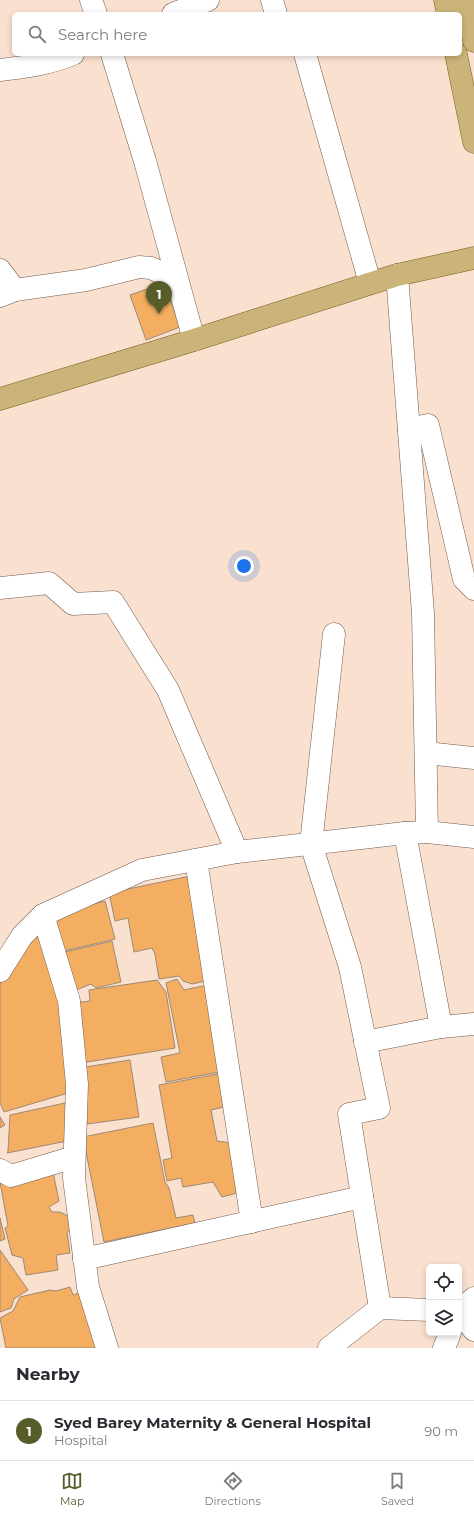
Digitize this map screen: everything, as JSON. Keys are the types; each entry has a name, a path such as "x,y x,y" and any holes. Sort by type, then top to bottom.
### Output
{"main road":[{"path":"445,0 448,12"},
{"path":"466,0 474,41"},
{"path":"456,56 474,142"},
{"path":"0,399 194,340 397,275 474,258"}],"street":[{"path":"91,0 95,12"},
{"path":"178,12 208,0"},
{"path":"272,0 275,12"},
{"path":"0,70 30,67 55,61 68,56"},
{"path":"113,56 145,161 194,340"},
{"path":"306,56 370,284"},
{"path":"0,270 8,293 86,280 139,267 151,268 177,280"},
{"path":"397,275 423,613 427,832"},
{"path":"409,429 428,425 464,578 474,588"},
{"path":"0,588 49,583 74,604 113,602 168,690 237,852"},
{"path":"334,634 311,844 350,967 379,1108 349,1114 380,1308"},
{"path":"426,753 474,758"},
{"path":"0,971 22,936 44,915 142,870 237,852 405,834 427,832 474,837"},
{"path":"405,834 441,1027"},
{"path":"196,860 252,1222"},
{"path":"44,915 69,1001 77,1084 74,1178 88,1287 107,1348"},
{"path":"365,1042 441,1027 474,1024"},
{"path":"0,1170 11,1176 74,1157"},
{"path":"84,1259 362,1197"},
{"path":"462,1308 474,1298"},
{"path":"328,1348 380,1308 426,1310"},
{"path":"462,1315 474,1330"},
{"path":"444,1348 449,1336"}],"building":[{"path":"164,283 180,327 146,340 130,295"},
{"path":"190,876 211,980 192,984 183,981 179,976 159,979 155,954 152,948 134,952 128,918 115,921 109,893"},
{"path":"105,901 115,939 60,952 50,915"},
{"path":"36,926 64,1012 68,1093 4,1112 0,1103 0,983"},
{"path":"112,941 121,982 96,988 91,984 69,993 61,953"},
{"path":"177,979 184,990 212,984 225,1071 166,1082 161,1057 180,1053 166,983"},
{"path":"157,980 166,992 175,1048 81,1063 72,1003 90,1001 89,990"},
{"path":"130,1060 139,1117 87,1124 79,1068"},
{"path":"218,1074 224,1107 211,1110 217,1141 232,1143 237,1177 234,1179 237,1193 222,1197 213,1182 183,1187 181,1178 167,1181 163,1160 172,1158 159,1085"},
{"path":"65,1103 72,1140 7,1153 10,1115"},
{"path":"0,1117 5,1125 0,1128"},
{"path":"153,1123 165,1182 169,1188 176,1218 193,1215 195,1223 104,1242 83,1137"},
{"path":"53,1172 59,1201 49,1207 52,1212 60,1212 70,1217 74,1226 67,1232 70,1253 56,1255 58,1270 26,1275 23,1258 12,1255 5,1228 8,1226 0,1182"},
{"path":"0,1218 5,1239 0,1241"},
{"path":"0,1250 28,1290 14,1299 11,1308 0,1312"},
{"path":"70,1287 73,1295 83,1291 102,1348 6,1348 0,1318 13,1311 20,1297"}],"place":[{"name":"Syed Barey Maternity & General Hospital","path":"159,314"}]}
